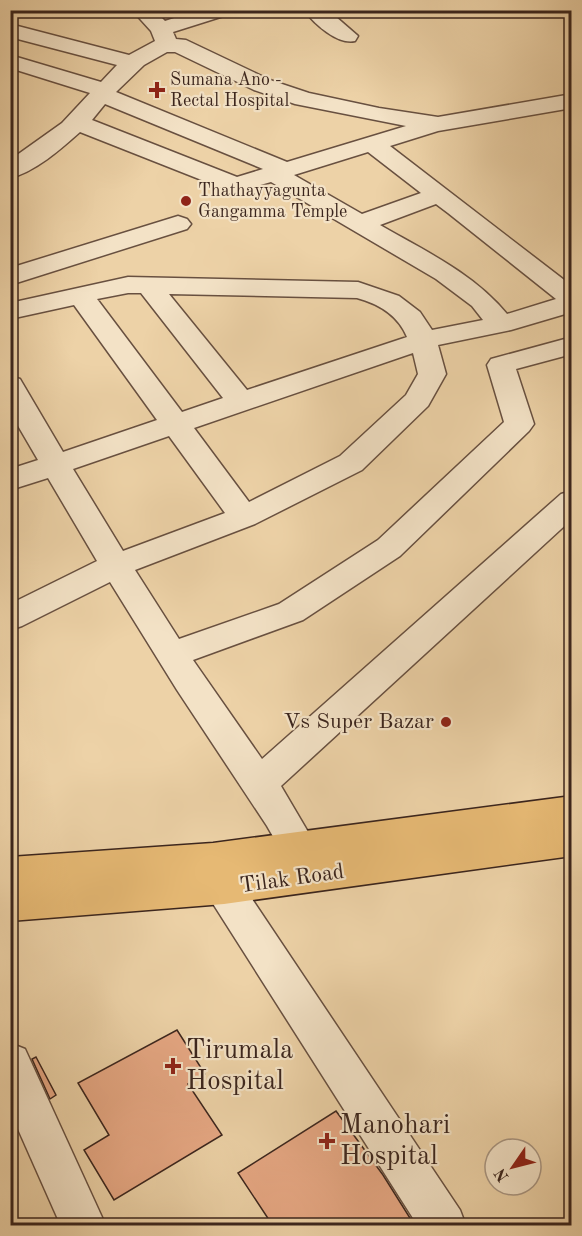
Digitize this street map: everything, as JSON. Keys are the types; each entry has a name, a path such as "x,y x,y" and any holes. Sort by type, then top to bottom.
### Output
{"main road":[{"name":"Tilak Road","path":"308,862 572,811"},
{"name":"Tilak Road","path":"10,905 219,873 308,862 572,841"},
{"name":"Tilak Road","path":"10,873 219,873"}],"street":[{"path":"142,10 164,36 178,45 262,85 303,99 379,115 438,124"},
{"path":"10,171 37,154 77,122 102,92 164,36 223,10"},
{"path":"314,10 347,36"},
{"path":"10,30 134,63"},
{"path":"10,61 102,92 280,172 358,224 445,273 481,300 501,324"},
{"path":"77,122 125,143 236,185 438,124 572,101"},
{"path":"10,144 37,154"},
{"path":"372,144 457,208 572,301"},
{"path":"358,224 438,195"},
{"path":"10,277 178,224"},
{"path":"10,311 128,285 358,290 378,295 401,306 425,340 432,374 418,400 351,463 244,517 117,565 10,618"},
{"path":"149,286 240,402"},
{"path":"85,294 82,299 244,517"},
{"path":"10,480 425,340 501,324 572,301"},
{"path":"172,655 291,612 389,548 519,424 501,365 572,345"},
{"path":"10,385 55,465 172,655 259,784 308,862"},
{"path":"259,784 572,501"},
{"path":"219,873 444,1226"},
{"path":"10,1062 84,1226"}],"building":[{"path":"177,1030 205,1074 188,1084 222,1135 114,1200 84,1150 109,1135 78,1083"},
{"path":"36,1057 56,1095 50,1099 32,1059"},
{"path":"336,1111 383,1175 415,1226 273,1226 238,1173"}],"place":[{"name":"Sumana Ano - Rectal Hospital","path":"157,90"},
{"name":"Thathayyagunta Gangamma Temple","path":"186,201"},
{"name":"Vs Super Bazar","path":"446,722"},
{"name":"Tirumala Hospital","path":"173,1066"},
{"name":"Manohari Hospital","path":"327,1141"}]}
